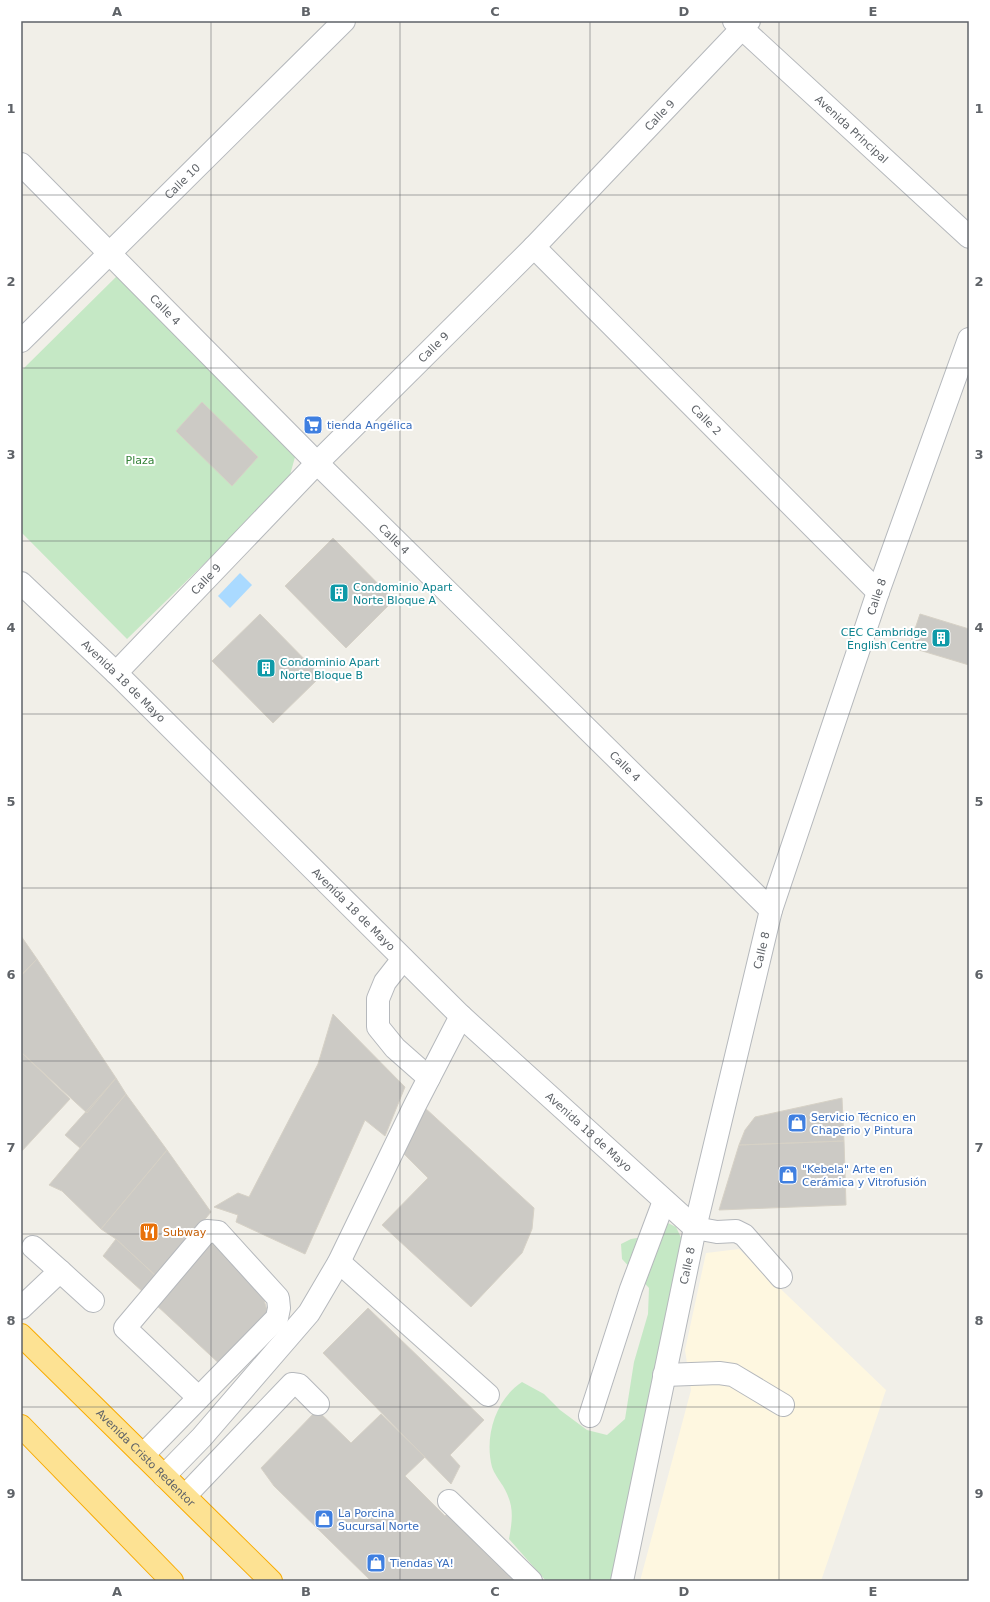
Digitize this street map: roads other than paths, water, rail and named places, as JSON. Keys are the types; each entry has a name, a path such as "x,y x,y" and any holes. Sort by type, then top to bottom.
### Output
{"highway":[{"name":"Avenida Cristo Redentor","path":"21,1335 271,1581"},
{"path":"21,1426 172,1581"}],"street":[{"name":"Calle 10","path":"21,341 110,251 344,21"},
{"name":"Avenida Principal","path":"742,23 969,237"},
{"name":"Calle 9","path":"116,673 317,463 534,246 742,23"},
{"name":"Calle 4","path":"21,164 110,251 317,463 771,910"},
{"name":"Calle 2","path":"534,246 878,592"},
{"name":"Calle 8","path":"622,1581 695,1228 771,910 878,592 969,339"},
{"name":"Avenida 18 de Mayo","path":"21,583 116,673 461,1016 695,1228"},
{"path":"403,959 385,982 378,999 378,1027 395,1048 429,1078"},
{"path":"164,1476 202,1437 291,1337 309,1313 339,1262 461,1016"},
{"path":"590,1416 631,1289 664,1201"},
{"path":"695,1228 717,1232 736,1231 744,1235 781,1277"},
{"path":"143,1455 199,1398 277,1318 279,1308 278,1298 218,1232 207,1231 125,1328 199,1398"},
{"path":"33,1247 93,1301"},
{"path":"339,1262 488,1395"},
{"path":"21,1308 60,1271"},
{"path":"664,1375 719,1373 733,1375 783,1405"},
{"path":"185,1496 292,1384 299,1385 318,1404"},
{"path":"449,1501 531,1581"}],"water":[{"path":"240,573 252,585 230,608 218,596"}],"place":[{"name":"tienda Angélica","path":"313,425"},
{"name":"Condominio Apart Norte Bloque A","path":"339,593"},
{"name":"CEC Cambridge English Centre","path":"941,638"},
{"name":"Condominio Apart Norte Bloque B","path":"266,668"},
{"name":"Servicio Técnico en Chaperio y Pintura","path":"797,1123"},
{"name":"\"Kebela\" Arte en Cerámica y Vitrofusión","path":"788,1175"},
{"name":"Subway","path":"149,1232"},
{"name":"La Porcina Sucursal Norte","path":"324,1519"},
{"name":"Tiendas YA!","path":"376,1563"}],"park label":[{"name":"Plaza","path":"140,460"}]}
